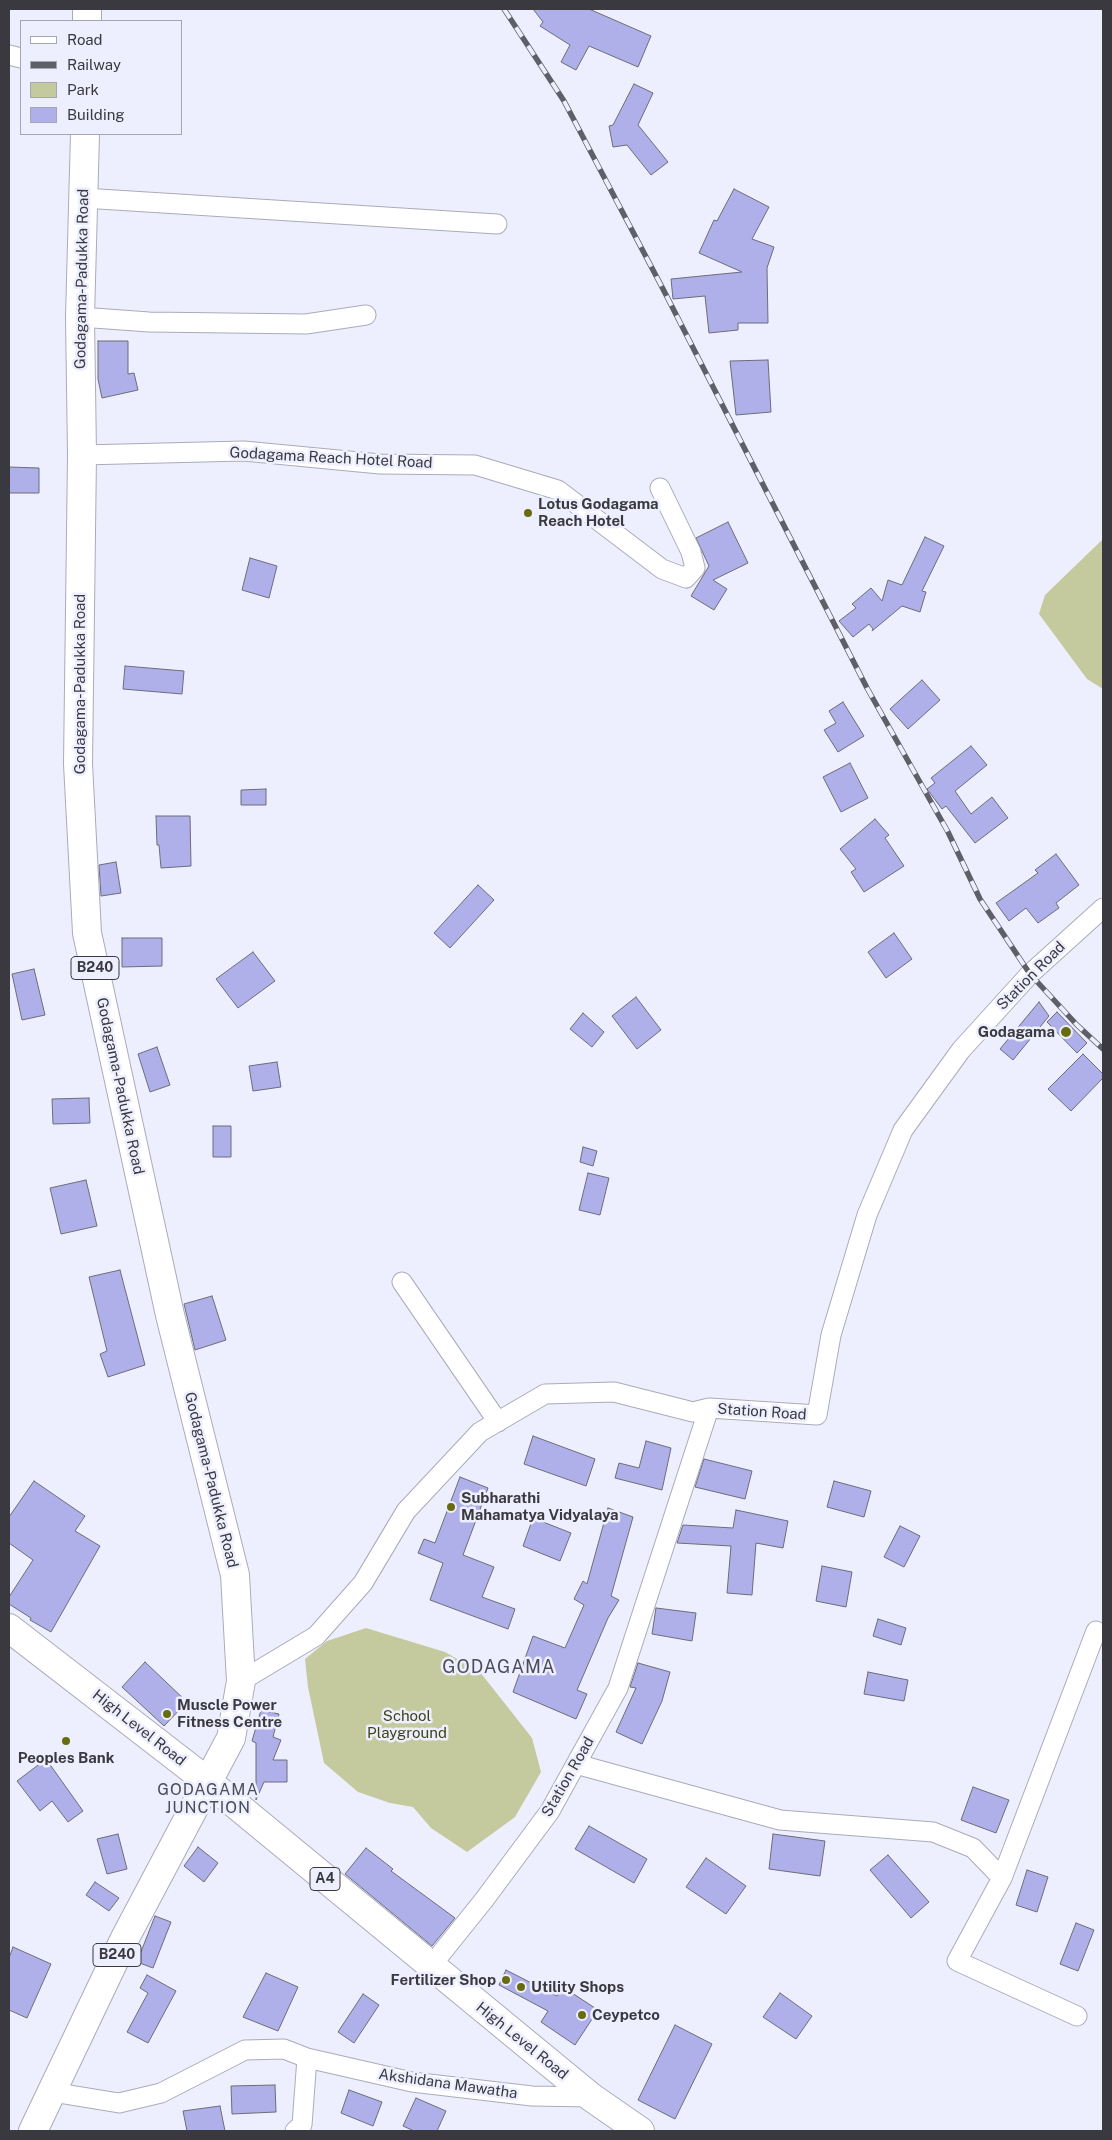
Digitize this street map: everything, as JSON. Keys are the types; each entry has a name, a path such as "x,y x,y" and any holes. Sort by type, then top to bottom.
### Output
{"main road":[{"name":"Godagama-Padukka Road","path":"85,135 80,317 82,454 78,764 87,933 170,1315 235,1575 241,1680 231,1738 207,1781"},
{"name":"High Level Road","path":"9,1628 207,1781 591,2097 640,2131"},
{"name":"B240","path":"33,2131 125,1938 207,1781"}],"street":[{"path":"83,198 497,224"},
{"path":"80,317 149,322 306,324 366,315"},
{"name":"Godagama Reach Hotel Road","path":"82,454 244,451 380,464 475,465 558,490 662,569 686,578 695,568 691,552 660,488"},
{"name":"Station Road","path":"431,1966 484,1900 544,1818 618,1688 709,1408 817,1416 831,1335 864,1224 903,1130 961,1050 1030,974 1103,908"},
{"path":"402,1282 498,1422"},
{"path":"241,1680 316,1636 363,1583 406,1512 480,1432 545,1394 614,1392 693,1412 709,1408"},
{"path":"1077,2016 957,1962 1002,1878 1096,1631"},
{"path":"576,1764 780,1820 933,1832 973,1848 1002,1878"},
{"name":"Akshidana Mawatha","path":"52,2092 118,2103 161,2093 245,2050 284,2048 307,2058 412,2082 532,2096 591,2097"},
{"path":"295,2131 302,2125 307,2058"}],"green space":[{"path":"1103,539 1103,689 1087,679 1039,614 1045,595"},
{"name":"School Playground","path":"366,1628 445,1652 480,1672 532,1738 541,1772 515,1817 467,1852 431,1828 413,1807 390,1803 358,1792 324,1763 308,1687 305,1659 327,1641"}],"building":[{"path":"533,9 589,9 651,36 638,67 589,46 576,70 561,62 570,45 540,26 543,22"},
{"path":"634,84 653,93 638,125 668,162 651,175 627,145 613,147 609,126 613,125"},
{"path":"734,189 769,207 752,239 774,247 767,268 768,323 738,323 738,330 709,333 705,296 673,299 671,279 742,272 699,253 714,220 717,221"},
{"path":"98,341 128,341 128,374 134,373 138,390 102,398 98,379"},
{"path":"768,360 771,412 736,415 730,361"},
{"path":"9,467 39,468 39,493 9,493"},
{"path":"728,522 748,563 713,580 727,589 714,610 691,596 709,566 696,538"},
{"path":"925,537 944,546 922,591 926,592 920,612 902,606 872,631 873,629 869,624 853,637 839,621 856,608 852,604 871,588 882,601 888,580 902,585"},
{"path":"250,558 277,566 269,598 242,590"},
{"path":"125,666 184,671 182,694 123,689"},
{"path":"922,680 940,700 908,729 890,709"},
{"path":"843,702 864,736 838,752 824,730 836,723 829,711"},
{"path":"971,746 987,765 955,791 971,814 992,797 1008,818 975,843 946,806 942,809 927,789 935,783 931,778"},
{"path":"850,763 868,798 841,812 823,777"},
{"path":"266,789 266,805 241,805 241,790"},
{"path":"156,816 190,816 191,866 161,868 159,845 157,845"},
{"path":"875,819 889,835 885,838 904,866 864,892 851,872 856,869 840,849"},
{"path":"1056,854 1079,885 1056,903 1059,908 1038,923 1026,908 1009,921 996,903 1038,873 1035,870"},
{"path":"116,862 121,893 101,896 99,865"},
{"path":"478,885 494,900 450,948 434,933"},
{"path":"894,933 912,959 886,978 868,952"},
{"path":"122,938 162,938 162,966 122,967"},
{"path":"253,952 275,981 238,1008 216,979"},
{"path":"34,969 45,1015 22,1020 12,974"},
{"path":"636,997 661,1030 637,1049 612,1016"},
{"path":"1039,1002 1049,1016 1013,1060 1000,1049"},
{"path":"1057,1012 1087,1043 1077,1053 1047,1022"},
{"path":"583,1013 604,1032 592,1047 570,1029"},
{"path":"157,1047 170,1085 150,1092 138,1054"},
{"path":"1083,1054 1103,1074 1103,1078 1071,1111 1048,1089"},
{"path":"277,1062 281,1087 253,1091 249,1066"},
{"path":"89,1098 90,1123 53,1124 52,1099"},
{"path":"213,1126 231,1126 231,1157 213,1157"},
{"path":"583,1147 597,1151 593,1166 580,1162"},
{"path":"588,1173 609,1178 600,1215 579,1210"},
{"path":"86,1180 97,1226 61,1234 50,1188"},
{"path":"120,1270 145,1365 108,1377 100,1354 107,1351 89,1277"},
{"path":"212,1296 226,1340 195,1350 184,1304"},
{"path":"533,1436 595,1459 586,1486 524,1464"},
{"path":"646,1441 671,1448 662,1490 615,1478 619,1463 639,1468"},
{"path":"704,1459 752,1471 745,1499 695,1487"},
{"path":"460,1477 488,1488 463,1555 494,1567 482,1597 515,1609 508,1629 430,1600 443,1563 418,1553 424,1539 435,1543"},
{"path":"34,1481 85,1516 75,1531 100,1546 51,1632 30,1620 31,1618 9,1604 9,1597 33,1560 9,1543 9,1517"},
{"path":"834,1481 871,1491 864,1517 827,1507"},
{"path":"608,1508 633,1517 611,1596 619,1600 608,1618 577,1690 587,1694 576,1719 513,1692 533,1636 565,1648 584,1605 574,1599 583,1581 587,1584"},
{"path":"736,1510 788,1521 783,1548 756,1543 752,1595 727,1593 731,1546 677,1543 683,1525 733,1528"},
{"path":"533,1518 571,1533 560,1561 523,1546"},
{"path":"900,1526 920,1536 904,1567 884,1557"},
{"path":"822,1566 852,1572 846,1607 816,1601"},
{"path":"656,1608 696,1613 692,1641 652,1634"},
{"path":"878,1619 906,1628 901,1645 873,1636"},
{"path":"145,1662 187,1702 164,1726 122,1687"},
{"path":"638,1663 670,1672 662,1701 642,1744 616,1732 636,1688 630,1687"},
{"path":"868,1672 908,1680 904,1701 864,1694"},
{"path":"261,1710 279,1714 273,1737 281,1740 273,1760 287,1760 287,1782 264,1782 256,1800 256,1743 252,1741"},
{"path":"46,1759 83,1811 68,1822 52,1801 40,1811 17,1781"},
{"path":"973,1787 1009,1800 996,1833 961,1820"},
{"path":"589,1826 647,1859 634,1883 575,1849"},
{"path":"118,1834 127,1869 107,1874 97,1839"},
{"path":"773,1834 825,1841 820,1876 769,1869"},
{"path":"198,1847 218,1863 204,1882 184,1866"},
{"path":"366,1848 393,1869 391,1871 455,1918 432,1946 345,1874"},
{"path":"888,1855 929,1902 911,1918 870,1870"},
{"path":"706,1858 746,1886 726,1914 686,1887"},
{"path":"1027,1870 1048,1877 1037,1912 1016,1905"},
{"path":"95,1882 119,1898 109,1911 86,1895"},
{"path":"155,1916 171,1922 153,1968 137,1962"},
{"path":"1076,1923 1094,1930 1078,1971 1060,1964"},
{"path":"13,1947 51,1964 27,2018 9,2010 9,1958"},
{"path":"506,1970 557,1996 563,1987 598,2010 575,2045 541,2022 548,2011 499,1985"},
{"path":"266,1973 298,1987 278,2031 243,2017"},
{"path":"147,1975 176,1991 148,2043 127,2032 148,1993 140,1988"},
{"path":"780,1993 812,2016 796,2039 763,2017"},
{"path":"363,1994 379,2005 354,2043 338,2032"},
{"path":"675,2025 712,2044 675,2119 638,2100"},
{"path":"275,2085 276,2112 232,2114 231,2086"},
{"path":"349,2090 382,2102 373,2126 341,2113"},
{"path":"416,2098 446,2111 437,2131 414,2131 403,2126"},
{"path":"220,2106 225,2131 187,2131 183,2111"}],"railway":[{"path":"504,9 564,101 663,289 867,688 948,832 980,899 1030,974 1077,1025 1103,1049"}],"place":[{"name":"Lotus Godagama Reach Hotel","path":"528,513"},
{"name":"Godagama","path":"1066,1032"},
{"name":"Subharathi Mahamatya Vidyalaya","path":"451,1507"},
{"name":"Muscle Power Fitness Centre","path":"167,1714"},
{"name":"Peoples Bank","path":"66,1741"},
{"name":"Fertilizer Shop","path":"506,1980"},
{"name":"Utility Shops","path":"521,1987"},
{"name":"Ceypetco","path":"582,2015"}],"district":[{"name":"GODAGAMA","path":"499,1667"},
{"name":"GODAGAMA JUNCTION","path":"208,1799"}]}
